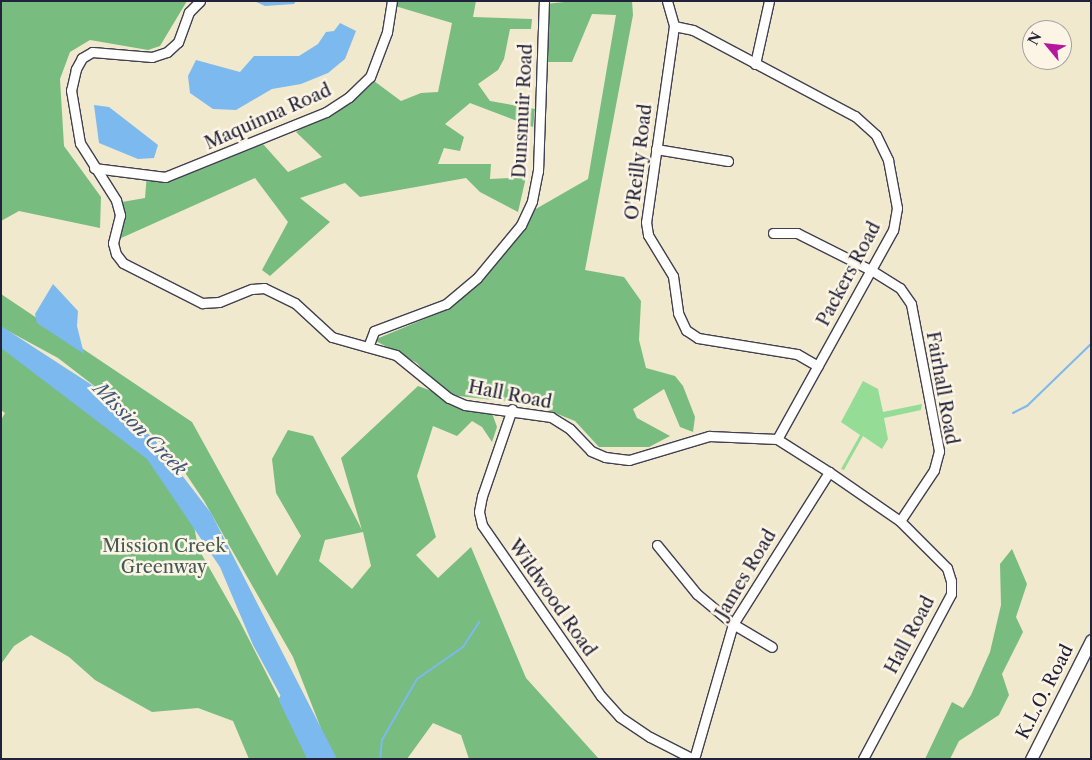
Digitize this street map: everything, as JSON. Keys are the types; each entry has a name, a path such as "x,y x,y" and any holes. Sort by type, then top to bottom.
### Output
{"main road":[{"name":"K.L.O. Road","path":"1031,759 1091,640"}],"street":[{"name":"Hall Road","path":"200,1 189,12 178,42 168,52 152,57 92,52 82,58 71,90 72,109 80,143 94,168 116,200 120,214 113,244 116,254 123,263 202,303 219,302 252,289 264,288 295,303 332,337 396,355 449,398 464,405 512,409 551,417 570,429 590,450 605,458 629,460 709,436 777,439 829,472 900,521 947,568 951,594 863,759"},
{"name":"Maquinna Road","path":"94,168 165,177 326,112 349,98 370,77 388,32 392,1"},
{"name":"Dunsmuir Road","path":"368,347 374,331 446,304 477,278 521,225 532,201 538,171 544,1"},
{"name":"O'Reilly Road","path":"667,1 674,26 646,222 648,235 673,276 678,313 686,330 698,338 797,354 818,366"},
{"path":"755,64 769,1"},
{"name":"Packers Road","path":"674,26 693,30 855,116 876,135 888,160 897,208 893,230 777,439"},
{"path":"656,149 728,161"},
{"name":"Fairhall Road","path":"773,234 797,232 871,270 900,288 911,304 938,437 939,451 934,470 900,521"},
{"name":"Wildwood Road","path":"512,409 482,496 479,512 482,525 601,696 620,717 650,737 694,759"},
{"name":"James Road","path":"694,759 733,624 829,472"},
{"path":"657,545 698,594 733,624 772,647"}],"green space":[{"path":"1,1 187,1 160,46 148,50 90,40 70,52 60,79 64,146 101,197 100,228 19,211 1,221"},
{"path":"393,1 476,1 473,17 532,19 531,29 510,29 504,59 498,70 478,84 490,101 535,109 533,127 470,103 445,124 464,137 460,151 444,148 438,164 491,164 490,179 526,177 518,212 480,192 466,178 360,197 345,183 300,198 330,222 270,276 262,270 288,222 255,178 119,239 122,202 145,198 147,173 204,168 263,144 288,172 322,157 296,132 370,78 401,101 421,93 438,92 452,23 395,6"},
{"path":"574,1 632,1 633,15 585,270 624,277 641,301 639,340 646,368 675,376 683,386 695,417 693,432 680,427 664,389 633,409 637,418 670,436 649,447 599,447 575,421 535,405 442,394 417,363 374,340 441,312 499,259 527,214 588,179 616,15 592,14 572,62 544,62 545,4"},
{"path":"1,294 192,422 277,576 301,536 276,493 272,459 288,430 313,436 362,530 341,458 418,386 492,413 497,427 492,442 482,427 472,421 457,436 433,426 417,476 436,537 416,555 438,578 471,547 526,678 599,759 469,759 461,735 433,723 407,759 333,759 293,657 204,501 178,462 140,421 58,358 1,327","holes":["363,532 371,566 352,589 319,561 325,540"]},
{"name":"Mission Creek Greenway","path":"1,347 116,422 191,509 198,548 239,620 310,759 249,759 233,721 198,708 152,712 95,680 69,657 31,635 14,646 1,664 1,420 5,413 1,410"},
{"path":"863,381 878,389 883,412 922,404 921,410 884,418 888,439 882,449 863,436 844,470 841,469 860,435 841,422"},
{"path":"1012,549 1027,584 1016,617 1023,632 1002,674 1009,695 999,715 959,741 950,759 925,759 952,702 963,708 971,695 990,652 1001,605 1000,564"}],"water":[{"path":"254,1 296,1 294,4 265,6"},
{"path":"340,23 356,31 345,59 328,73 301,84 272,89 236,110 213,109 190,93 188,76 196,60 240,72 254,56 299,56 318,44 326,32 334,31"},
{"path":"94,105 109,107 158,145 154,158 138,159 99,143"},
{"path":"53,284 78,311 77,326 84,354 37,323 35,314"},
{"name":"Mission Creek","path":"1,326 95,387 154,439 211,513 337,759 315,759 253,645 220,567 147,459 1,348"}],"waterway":[{"path":"1013,413 1027,406 1091,344"},
{"path":"380,759 382,740 417,679 463,647 479,622"},
{"name":"Mission Creek","path":"284,699 313,759"}]}
